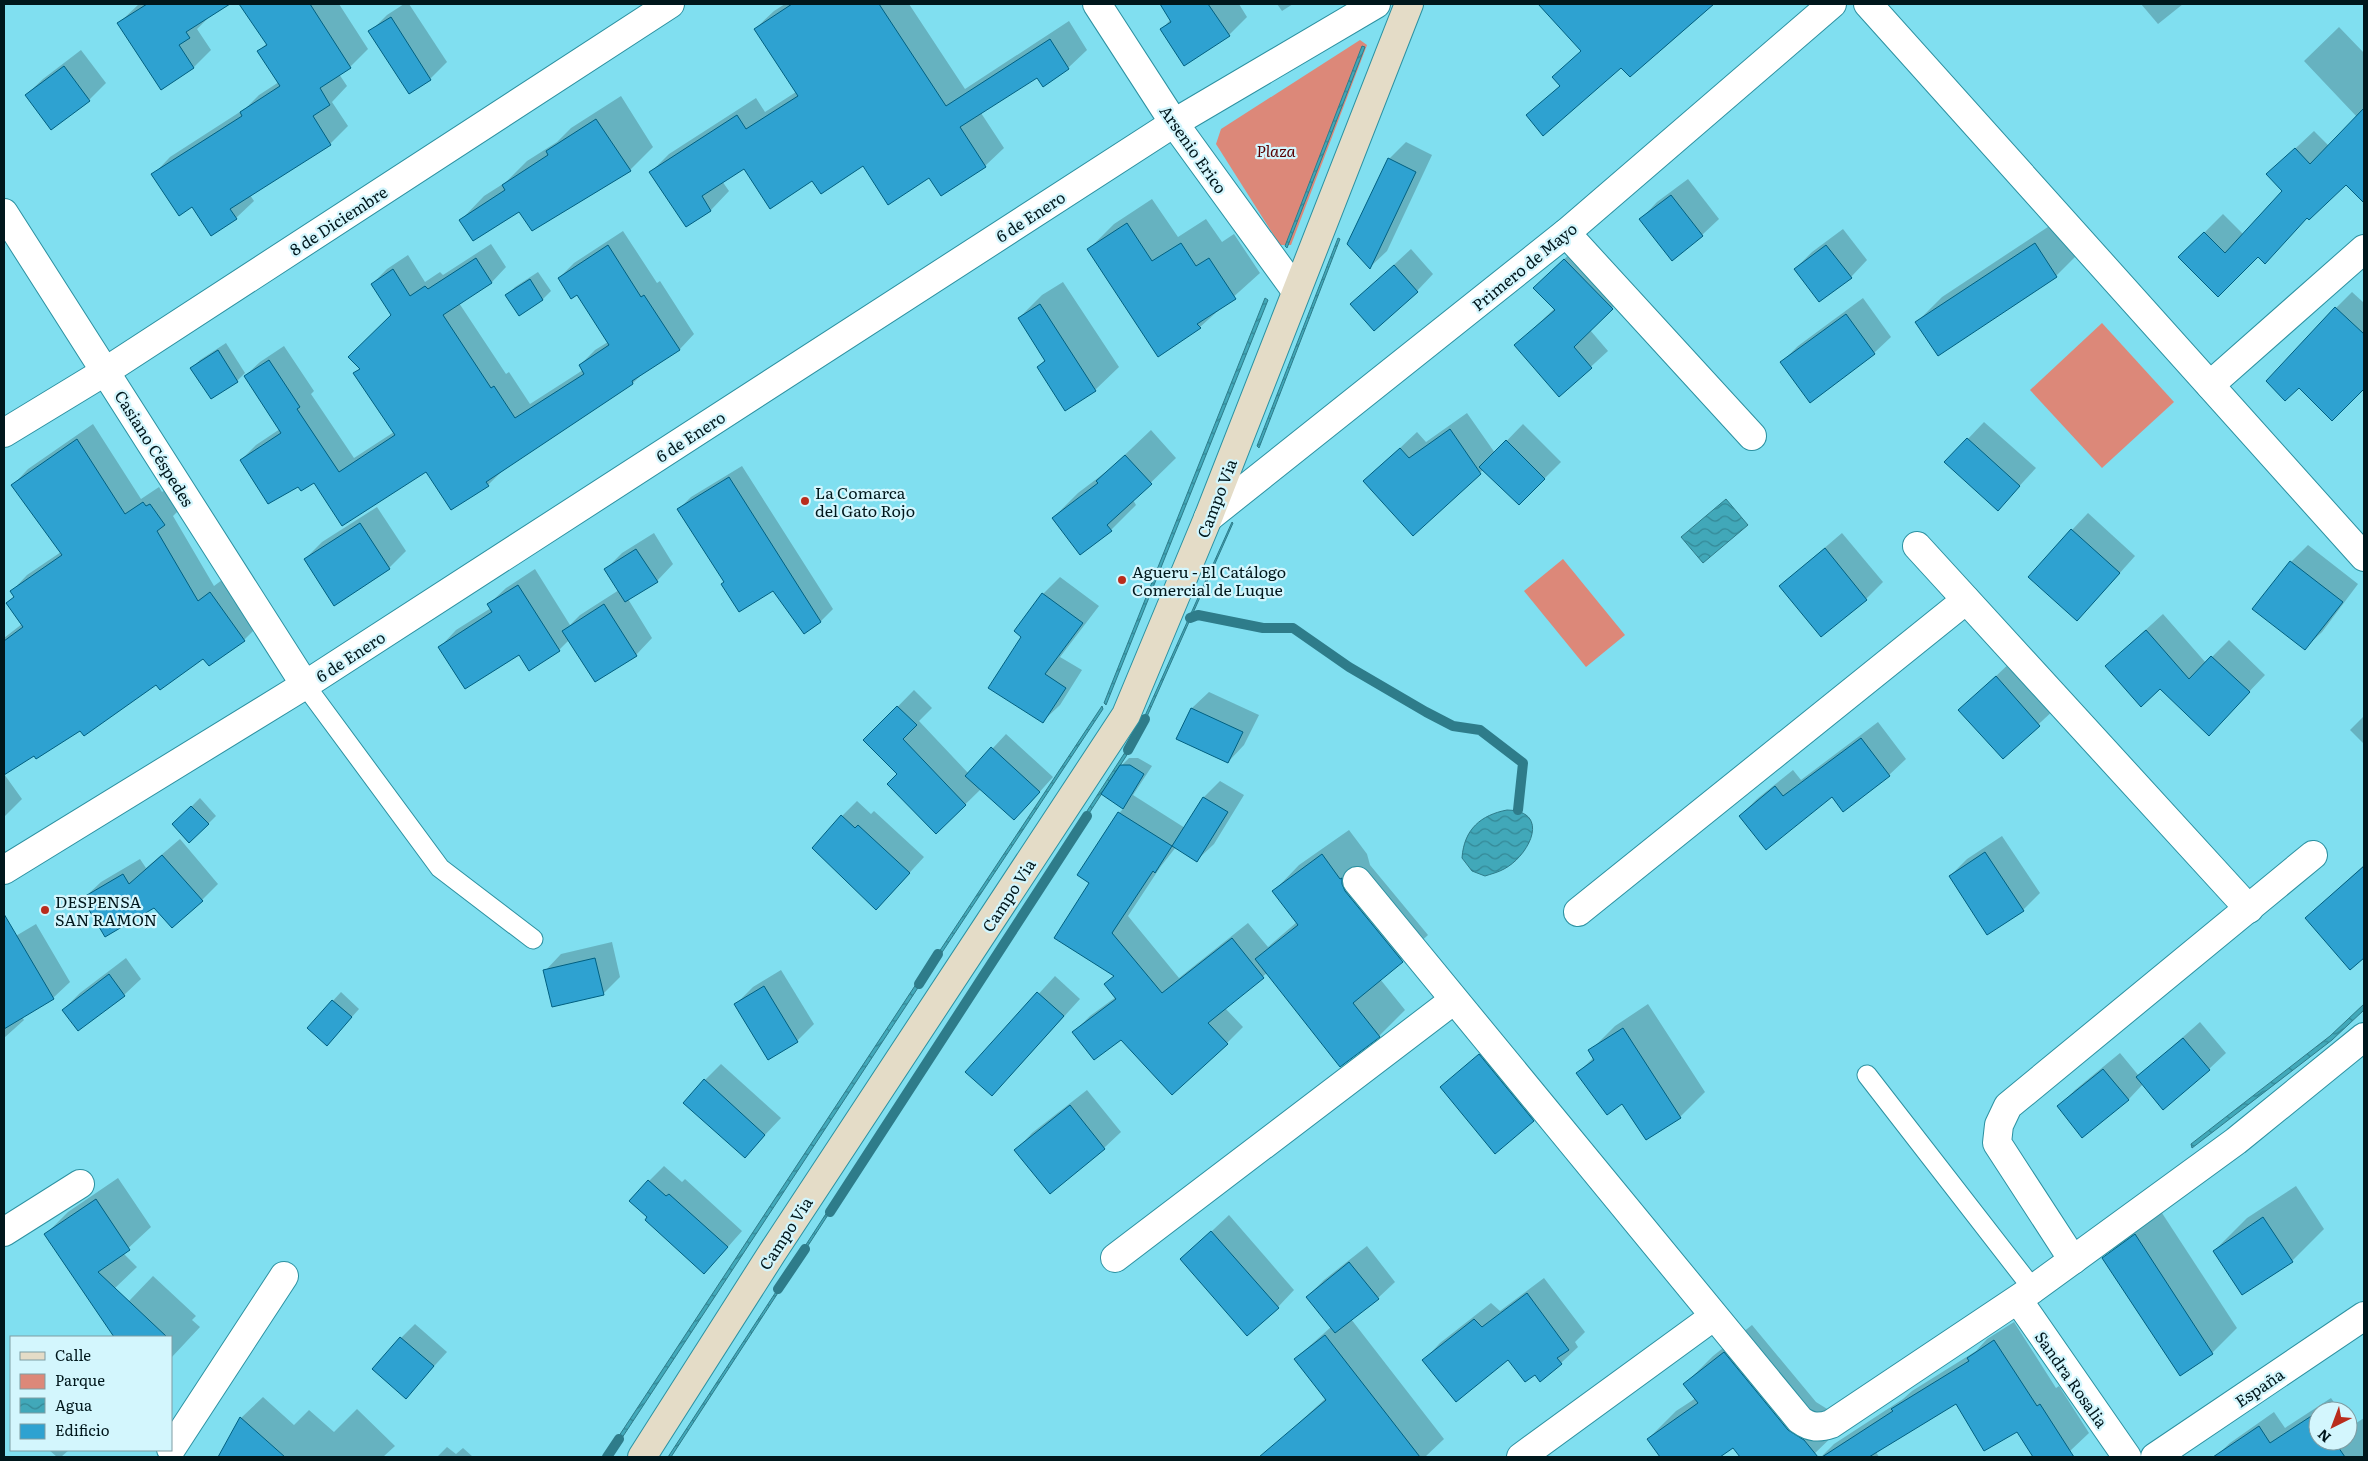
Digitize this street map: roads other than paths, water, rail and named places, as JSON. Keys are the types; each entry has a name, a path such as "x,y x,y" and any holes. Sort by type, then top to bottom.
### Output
{"street":[{"name":"8 de Diciembre","path":"4,432 106,371 670,4"},
{"name":"Arsenio Erico","path":"1097,4 1174,123 1296,291"},
{"name":"6 de Enero","path":"4,870 305,685 1174,123 1376,4"},
{"name":"Campo Via","path":"642,1457 772,1253 1126,716 1208,518 1409,4"},
{"name":"Primero de Mayo","path":"1208,518 1566,233 1832,4"},
{"path":"1868,4 2364,557"},
{"name":"Casiano Céspedes","path":"4,213 305,685"},
{"path":"1566,233 1752,436"},
{"path":"2210,386 2364,249"},
{"path":"1917,546 2249,910"},
{"path":"1578,912 1966,600"},
{"path":"2073,1260 1997,1143 1999,1124 2008,1106 2249,910 2313,855"},
{"path":"1357,881 1713,1317 1800,1420 1808,1426 1819,1428 1831,1424 2025,1295 2236,1141 2364,1037"},
{"path":"1115,1258 1454,1000"},
{"path":"4,1232 80,1184"},
{"path":"172,1447 284,1276"},
{"name":"Sandra Rosalia","path":"2025,1295 2126,1457"},
{"name":"España","path":"2155,1457 2364,1316"},
{"path":"1521,1457 1713,1317"}],"lane":[{"path":"305,685 440,868 533,939"},
{"path":"1867,1075 2025,1295"}],"water":[{"path":"1362,46 1365,47 1287,248 1285,246"},
{"path":"1338,238 1340,239 1259,448 1257,446"},
{"path":"1265,298 1268,300 1106,705 1104,703"},
{"path":"1726,499 1748,525 1703,563 1681,537"},
{"path":"1233,523 1141,730 1139,729"},
{"path":"1102,706 1103,709 933,966 931,964"},
{"path":"1133,740 1136,741 798,1261 796,1260"},
{"path":"1507,810 1521,812 1529,818 1532,826 1532,835 1528,845 1513,863 1502,870 1485,876 1472,871 1462,858 1463,848 1470,831 1489,816"},
{"path":"924,972 927,974 614,1450 611,1448"},
{"path":"2364,1004 2364,1010 2332,1040 2192,1148 2191,1144 2330,1036"},
{"path":"785,1278 787,1279 671,1457 668,1457"}],"waterway":[{"path":"1190,618 1198,615 1263,628 1293,628 1349,667 1426,712 1453,726 1480,730 1523,763 1518,810"},
{"path":"1128,750 1145,719"},
{"path":"830,1212 1087,816"},
{"path":"919,984 938,954"},
{"path":"778,1289 805,1249"},
{"path":"607,1457 619,1439"}],"place":[{"name":"La Comarca del Gato Rojo","path":"805,501"},
{"name":"Agueru - El Catálogo Comercial de Luque","path":"1122,580"},
{"name":"DESPENSA SAN RAMON","path":"45,910"}],"park label":[{"name":"Plaza","path":"1276,150"}]}
